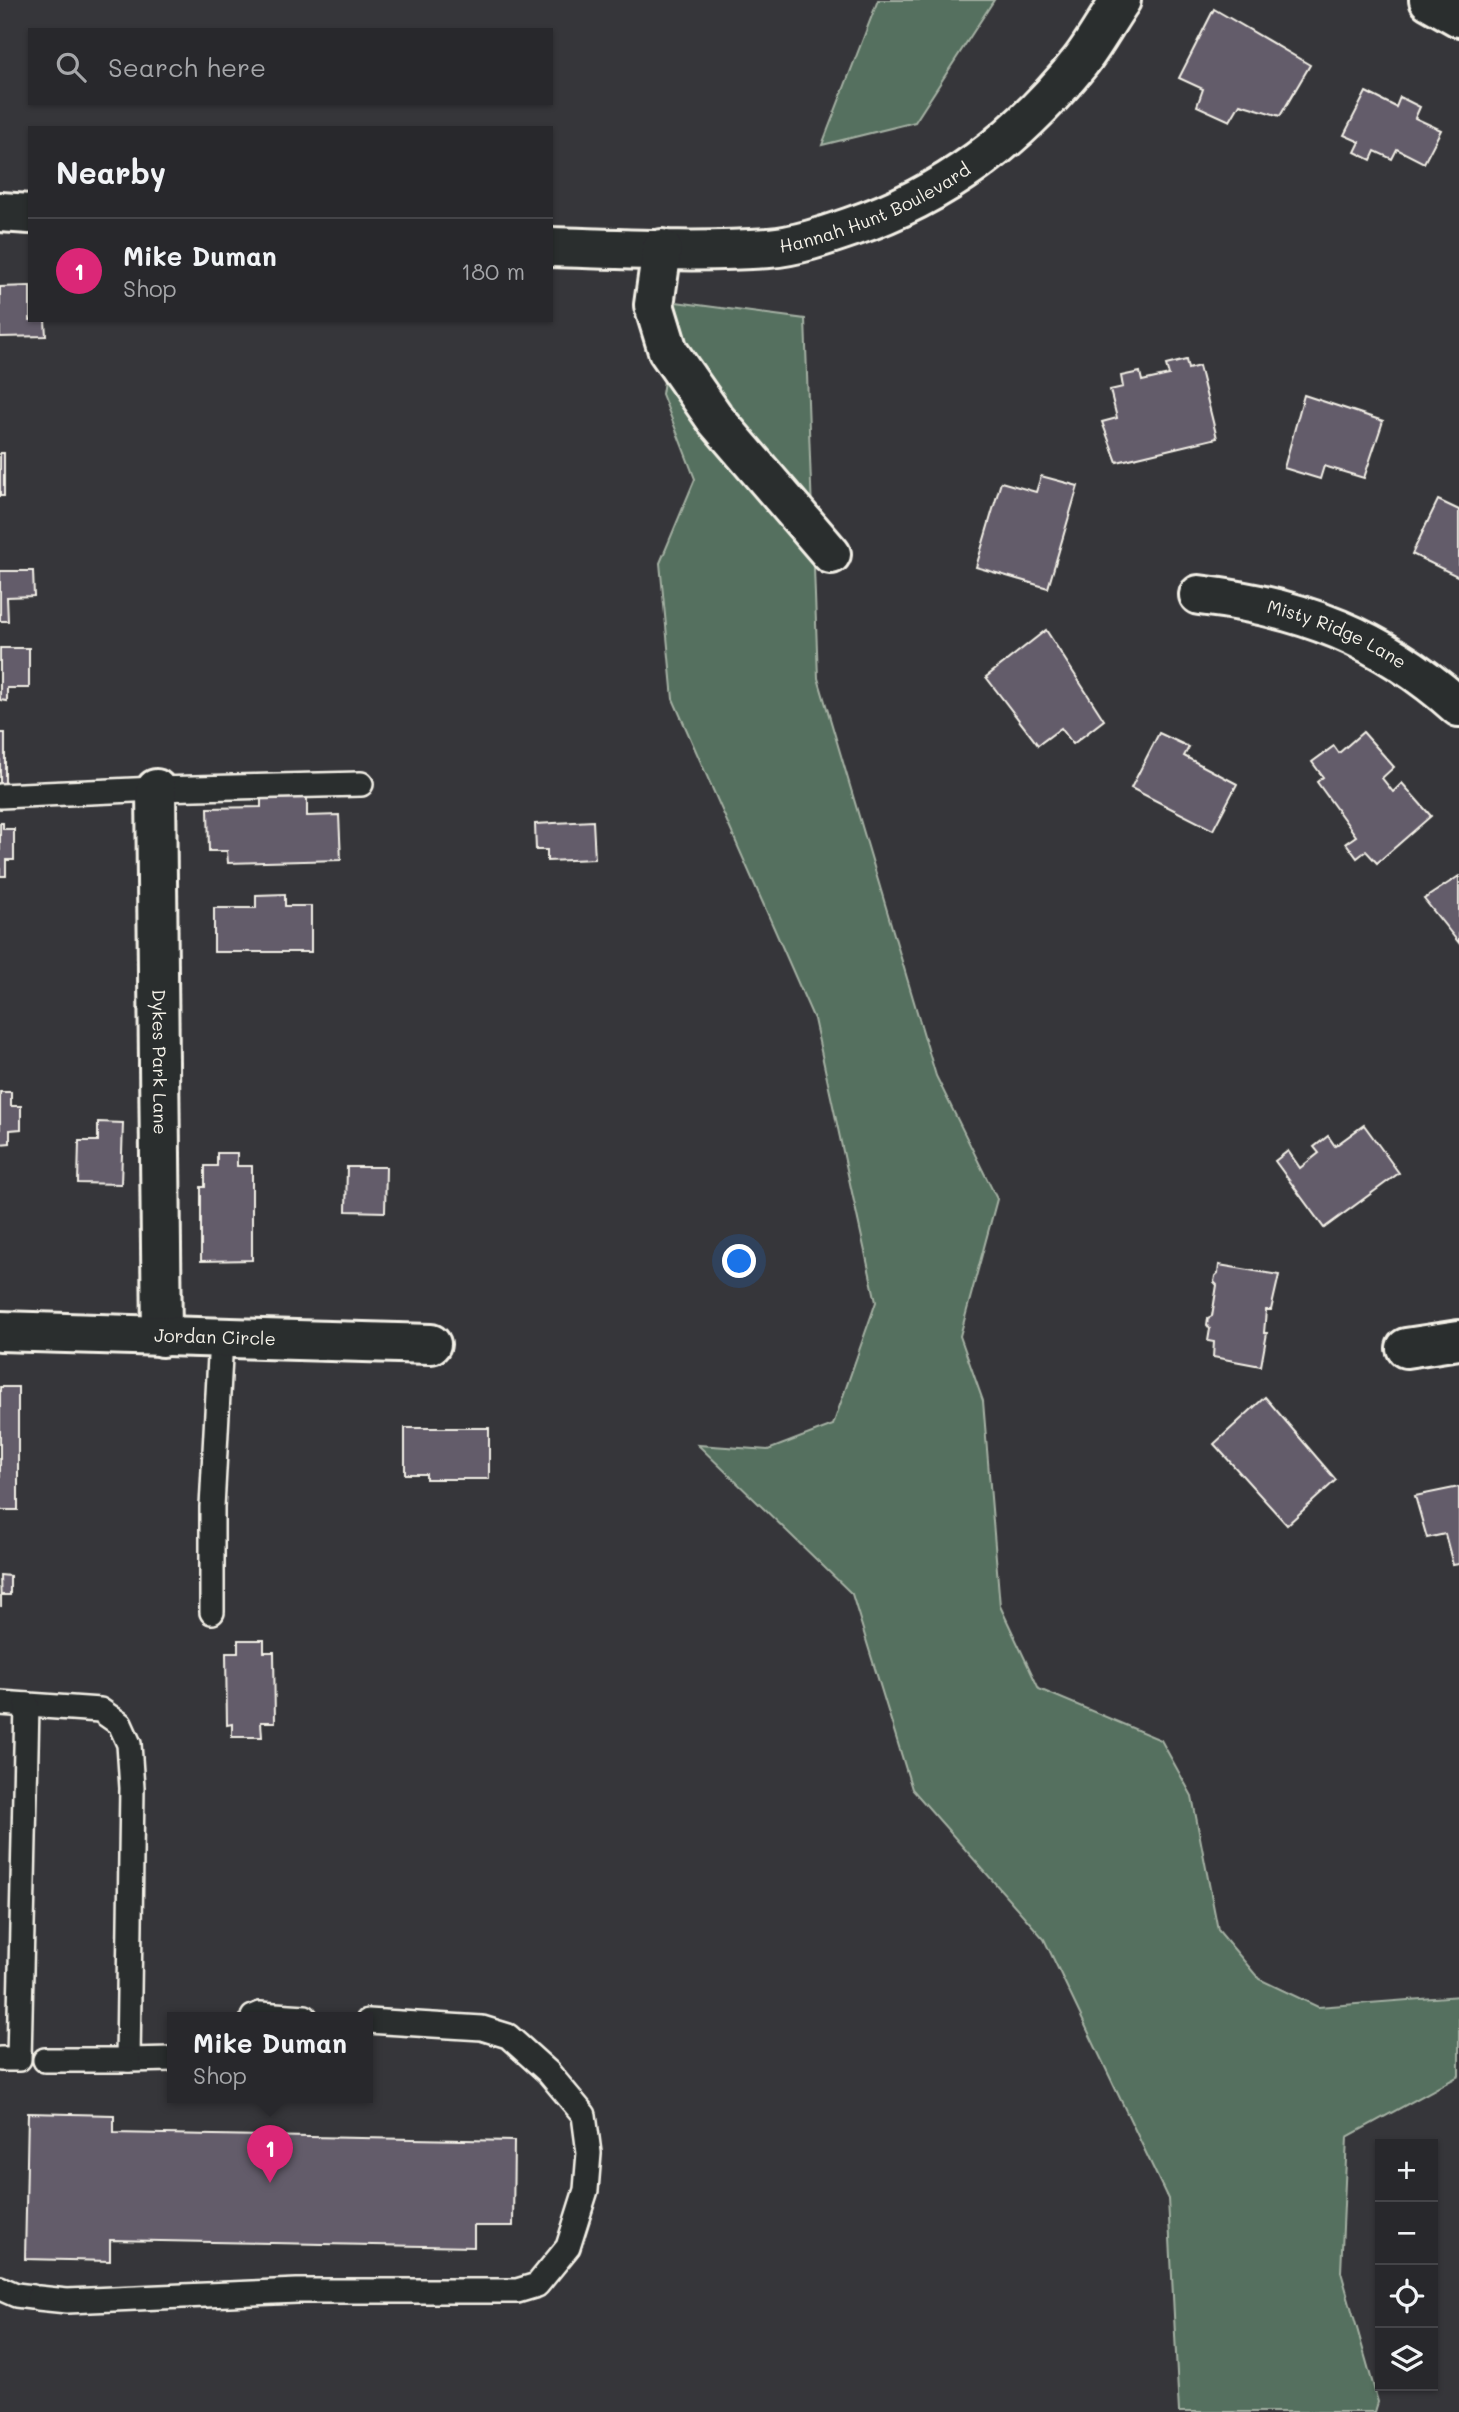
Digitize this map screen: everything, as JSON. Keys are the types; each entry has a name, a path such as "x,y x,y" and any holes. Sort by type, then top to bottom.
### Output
{"street":[{"name":"Hannah Hunt Boulevard","path":"553,247 771,248 824,236 875,219 936,190 992,152 1035,114 1082,60 1121,0"},
{"path":"1429,0 1459,18"},
{"path":"0,212 28,214"},
{"path":"662,249 654,305 668,351 716,420 831,554"},
{"name":"Misty Ridge Lane","path":"1199,595 1248,601 1309,617 1379,648 1431,682 1459,707"},
{"name":"Dykes Park Lane","path":"156,789 162,1337"},
{"name":"Jordan Circle","path":"0,1331 431,1344"},
{"path":"1406,1348 1459,1340"}],"lane":[{"path":"0,796 361,784"},
{"path":"212,1612 212,1507 221,1338"},
{"path":"0,1703 100,1710 120,1724 129,1744 132,1788 128,2060"},
{"path":"27,1705 25,2059 167,2059"},
{"path":"0,2288 16,2295 67,2301 297,2291 517,2291 537,2285 568,2247 586,2190 589,2153 584,2115 548,2072 508,2036 482,2028 373,2021"}],"green space":[{"path":"878,0 994,0 915,122 822,145"},
{"path":"676,302 805,319 818,678 936,1076 997,1199 960,1336 983,1401 1000,1606 1039,1689 1161,1740 1192,1796 1218,1930 1259,1979 1318,2007 1459,1996 1459,2076 1347,2137 1341,2272 1378,2402 1375,2412 1179,2412 1168,2199 1044,1939 912,1789 852,1594 698,1445 768,1450 833,1425 876,1302 814,1019 673,699 660,563 695,479 662,394"}],"building":[{"path":"1214,9 1310,65 1280,116 1240,104 1230,121 1197,106 1203,89 1179,78"},
{"path":"1366,92 1396,107 1400,97 1420,107 1415,118 1441,130 1424,163 1397,149 1392,159 1375,151 1371,160 1355,152 1360,142 1344,135"},
{"path":"28,286 28,322 45,322 46,336 0,337 0,287"},
{"path":"1186,360 1188,369 1199,366 1217,438 1117,462 1102,422 1117,418 1110,390 1123,387 1121,376 1140,372 1142,381 1169,375 1166,365"},
{"path":"1304,395 1383,421 1364,478 1324,466 1320,479 1284,468"},
{"path":"0,453 4,453 4,496 0,496"},
{"path":"1041,476 1078,486 1048,588 976,567 1001,482 1036,492"},
{"path":"1438,500 1459,510 1459,577 1412,554"},
{"path":"0,571 33,571 34,596 7,597 8,621 0,621"},
{"path":"1046,630 1104,720 1073,744 1061,728 1038,745 986,677"},
{"path":"0,648 29,648 29,688 7,688 7,701 0,700"},
{"path":"1363,732 1394,767 1382,778 1393,792 1402,783 1431,816 1377,863 1366,851 1357,858 1346,843 1356,836 1317,782 1323,777 1312,762 1334,746 1339,753"},
{"path":"0,733 5,733 5,788 0,788"},
{"path":"1159,733 1189,747 1184,756 1237,784 1213,830 1131,788"},
{"path":"307,789 307,816 339,815 341,860 228,863 227,851 209,851 208,808 261,807 261,791"},
{"path":"593,821 595,859 547,861 547,850 536,850 535,824"},
{"path":"0,823 3,823 3,829 14,829 14,860 6,860 6,876 0,876"},
{"path":"1459,876 1459,943 1424,899"},
{"path":"285,894 285,906 311,906 311,952 214,952 214,908 256,908 256,895"},
{"path":"0,1092 11,1092 11,1106 21,1106 21,1129 10,1130 10,1143 0,1144"},
{"path":"98,1122 123,1123 121,1184 78,1183 79,1141 98,1141"},
{"path":"1364,1125 1399,1173 1324,1228 1275,1161 1288,1151 1300,1168 1319,1153 1314,1147 1328,1136 1335,1146"},
{"path":"217,1153 237,1153 237,1166 252,1166 252,1260 201,1261 201,1187 205,1187 205,1166 217,1166"},
{"path":"347,1167 386,1167 385,1212 346,1211"},
{"path":"1219,1265 1279,1275 1271,1310 1266,1310 1264,1333 1267,1333 1261,1366 1213,1357 1214,1342 1208,1341 1210,1329 1207,1325 1208,1318 1212,1316 1217,1285 1214,1282"},
{"path":"0,1387 18,1387 18,1510 0,1510"},
{"path":"1265,1397 1336,1480 1287,1525 1214,1444"},
{"path":"405,1428 489,1428 489,1479 426,1479 426,1474 405,1474"},
{"path":"1459,1487 1459,1564 1453,1565 1445,1534 1427,1538 1415,1496"},
{"path":"0,1575 10,1576 10,1595 1,1595 1,1607"},
{"path":"238,1640 264,1640 264,1652 274,1652 275,1722 261,1722 262,1737 232,1737 232,1724 227,1725 226,1653 238,1653"},
{"path":"28,2113 114,2115 114,2133 514,2141 513,2226 474,2226 474,2247 110,2240 110,2261 25,2259"}],"place":[{"name":"Mike Duman","path":"270,2183"}]}
